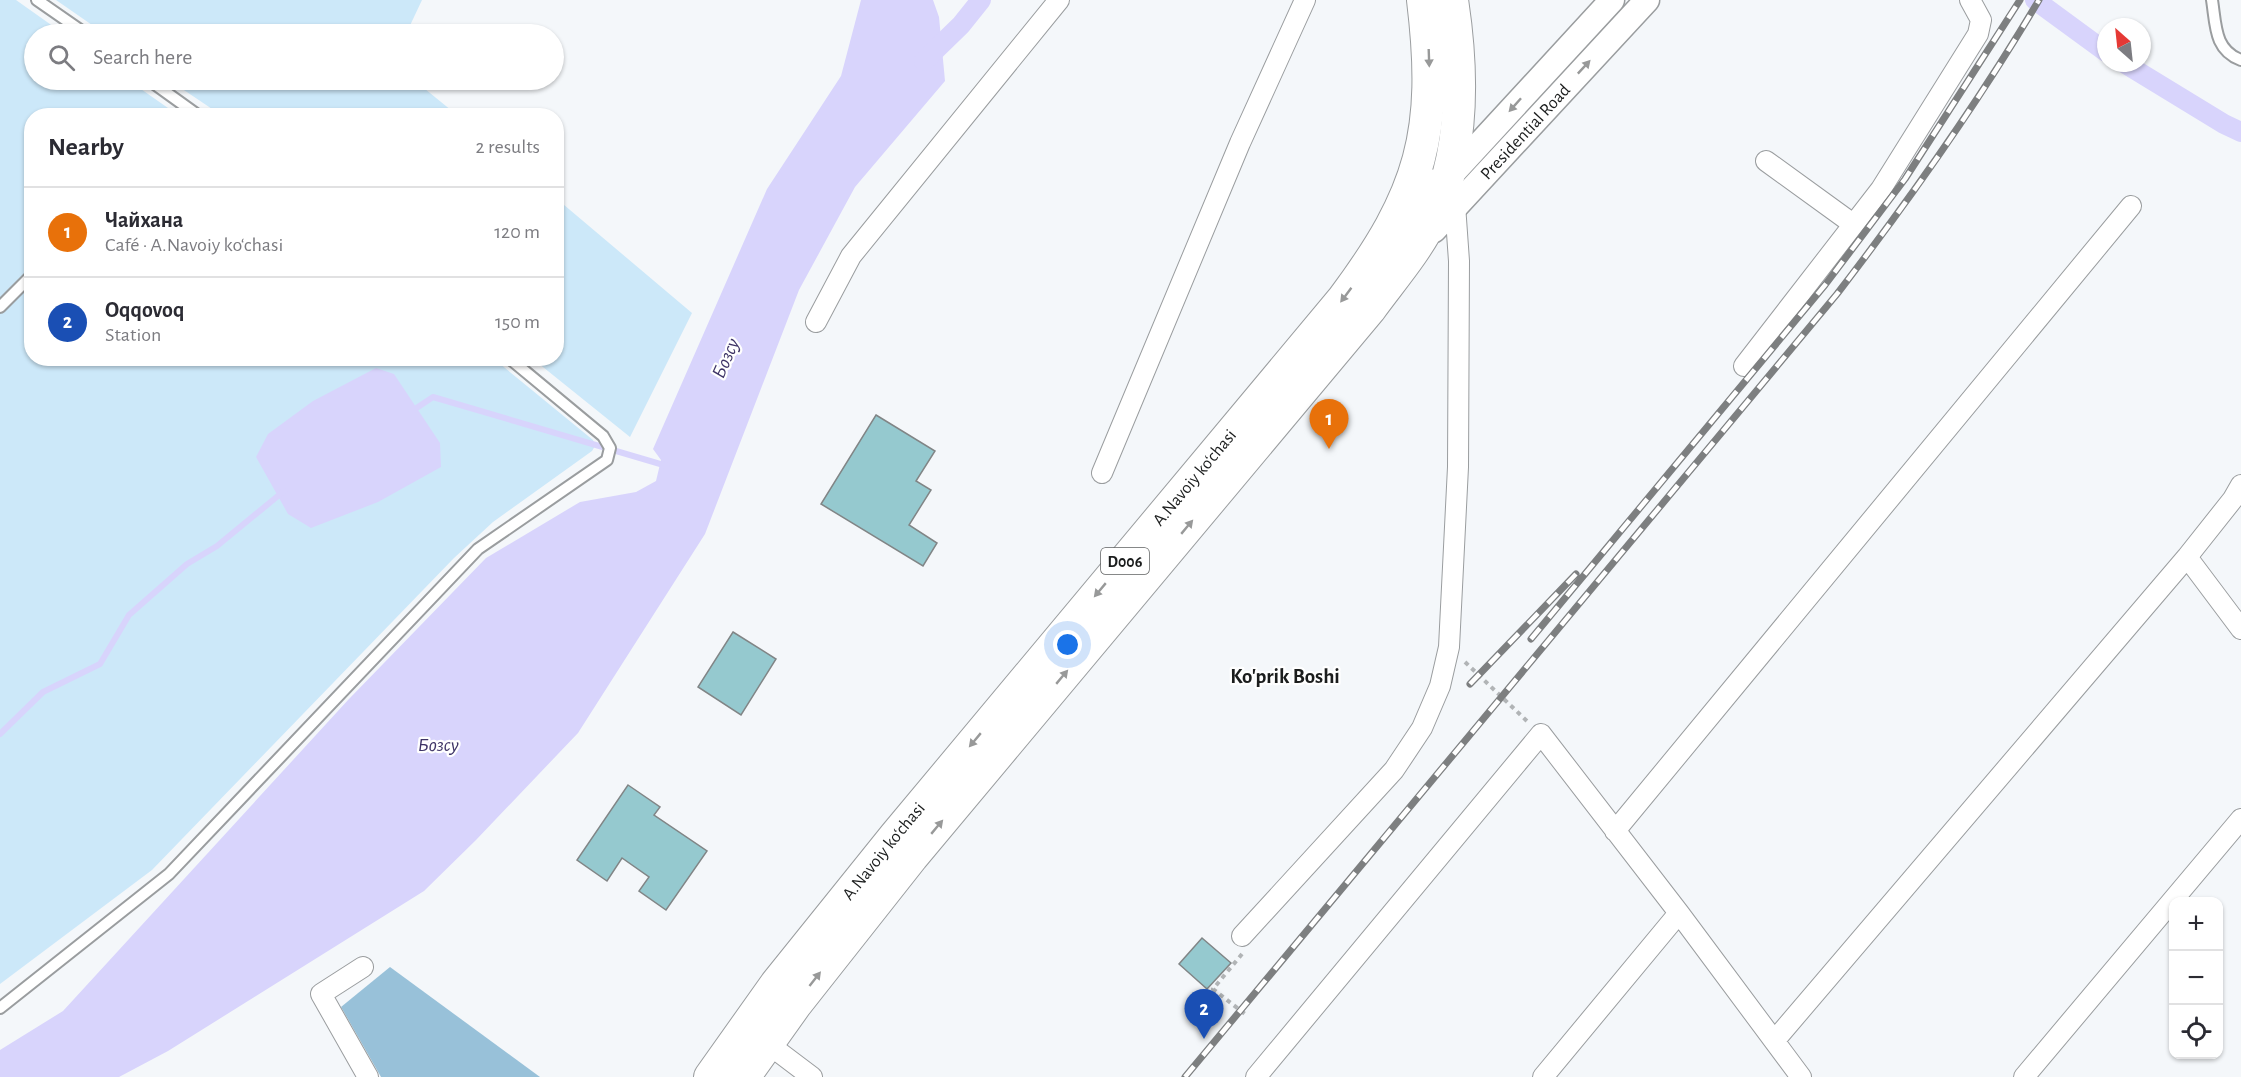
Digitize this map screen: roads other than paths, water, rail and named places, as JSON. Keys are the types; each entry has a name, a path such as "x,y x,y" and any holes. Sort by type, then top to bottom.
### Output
{"main road":[{"name":"D006","path":"732,1070 786,994 912,857 1354,327 1389,261 1400,214 1414,179 1425,134 1429,90 1423,0"},
{"name":"D006","path":"1389,261 1432,220 1451,193 1458,108 1457,39 1452,0"}],"street":[{"path":"816,322 857,247 1059,0"},
{"path":"1102,473 1240,143 1305,0"},
{"name":"Presidential Road","path":"1451,193 1611,0"},
{"name":"Presidential Road","path":"1451,193 1647,0"},
{"path":"1744,366 1881,189 1977,34 1981,20 1970,0"},
{"path":"1766,161 1853,224"},
{"path":"1242,936 1378,788 1408,750 1433,706 1449,647 1458,467 1459,261 1451,193 1414,179"},
{"path":"1614,831 2132,206"},
{"path":"1775,1040 2187,557 2233,500 2241,485"},
{"path":"2187,557 2241,628"},
{"path":"1256,1077 1541,734 1679,913 1801,1077"},
{"path":"2024,1077 2241,819"},
{"path":"1543,1077 1679,913"},
{"path":"363,967 321,994 368,1077"},
{"path":"756,1035 812,1077"}],"lane":[{"path":"37,0 72,24"},
{"path":"2212,0 2217,37 2222,48 2241,60"},
{"path":"163,90 189,108"},
{"path":"0,307 24,283"},
{"path":"0,1008 169,874 478,549 607,460 610,448 603,436 519,366"}],"water":[{"name":"Бозсу","path":"861,0 933,0 939,17 945,81 855,187 799,290 705,534 578,733 424,891 168,1051 119,1077 0,1077 0,1050 63,1011 348,700 486,558 580,502 636,492 656,481 661,460 653,449 767,189 841,76"},
{"path":"376,368 394,374 440,443 441,467 378,502 311,528 288,514 256,457 268,434 313,401"}],"waterway":[{"path":"924,61 961,25 981,0"},
{"path":"2035,0 2097,45"},
{"path":"2139,72 2241,132"},
{"path":"412,411 433,397 667,466"},
{"path":"0,734 43,692 100,664 129,615 187,564 217,546 284,491"}],"railway":[{"path":"1531,639 1825,285 1905,179 2020,0"},
{"path":"1185,1077 1837,294 1943,150 2039,0"},
{"path":"1470,684 1576,574"}],"place":[{"name":"Чайхана","path":"1329,449"},
{"name":"Oqqovoq","path":"1204,1039"}],"district":[{"name":"Ko'prik Boshi","path":"1285,676"}]}
